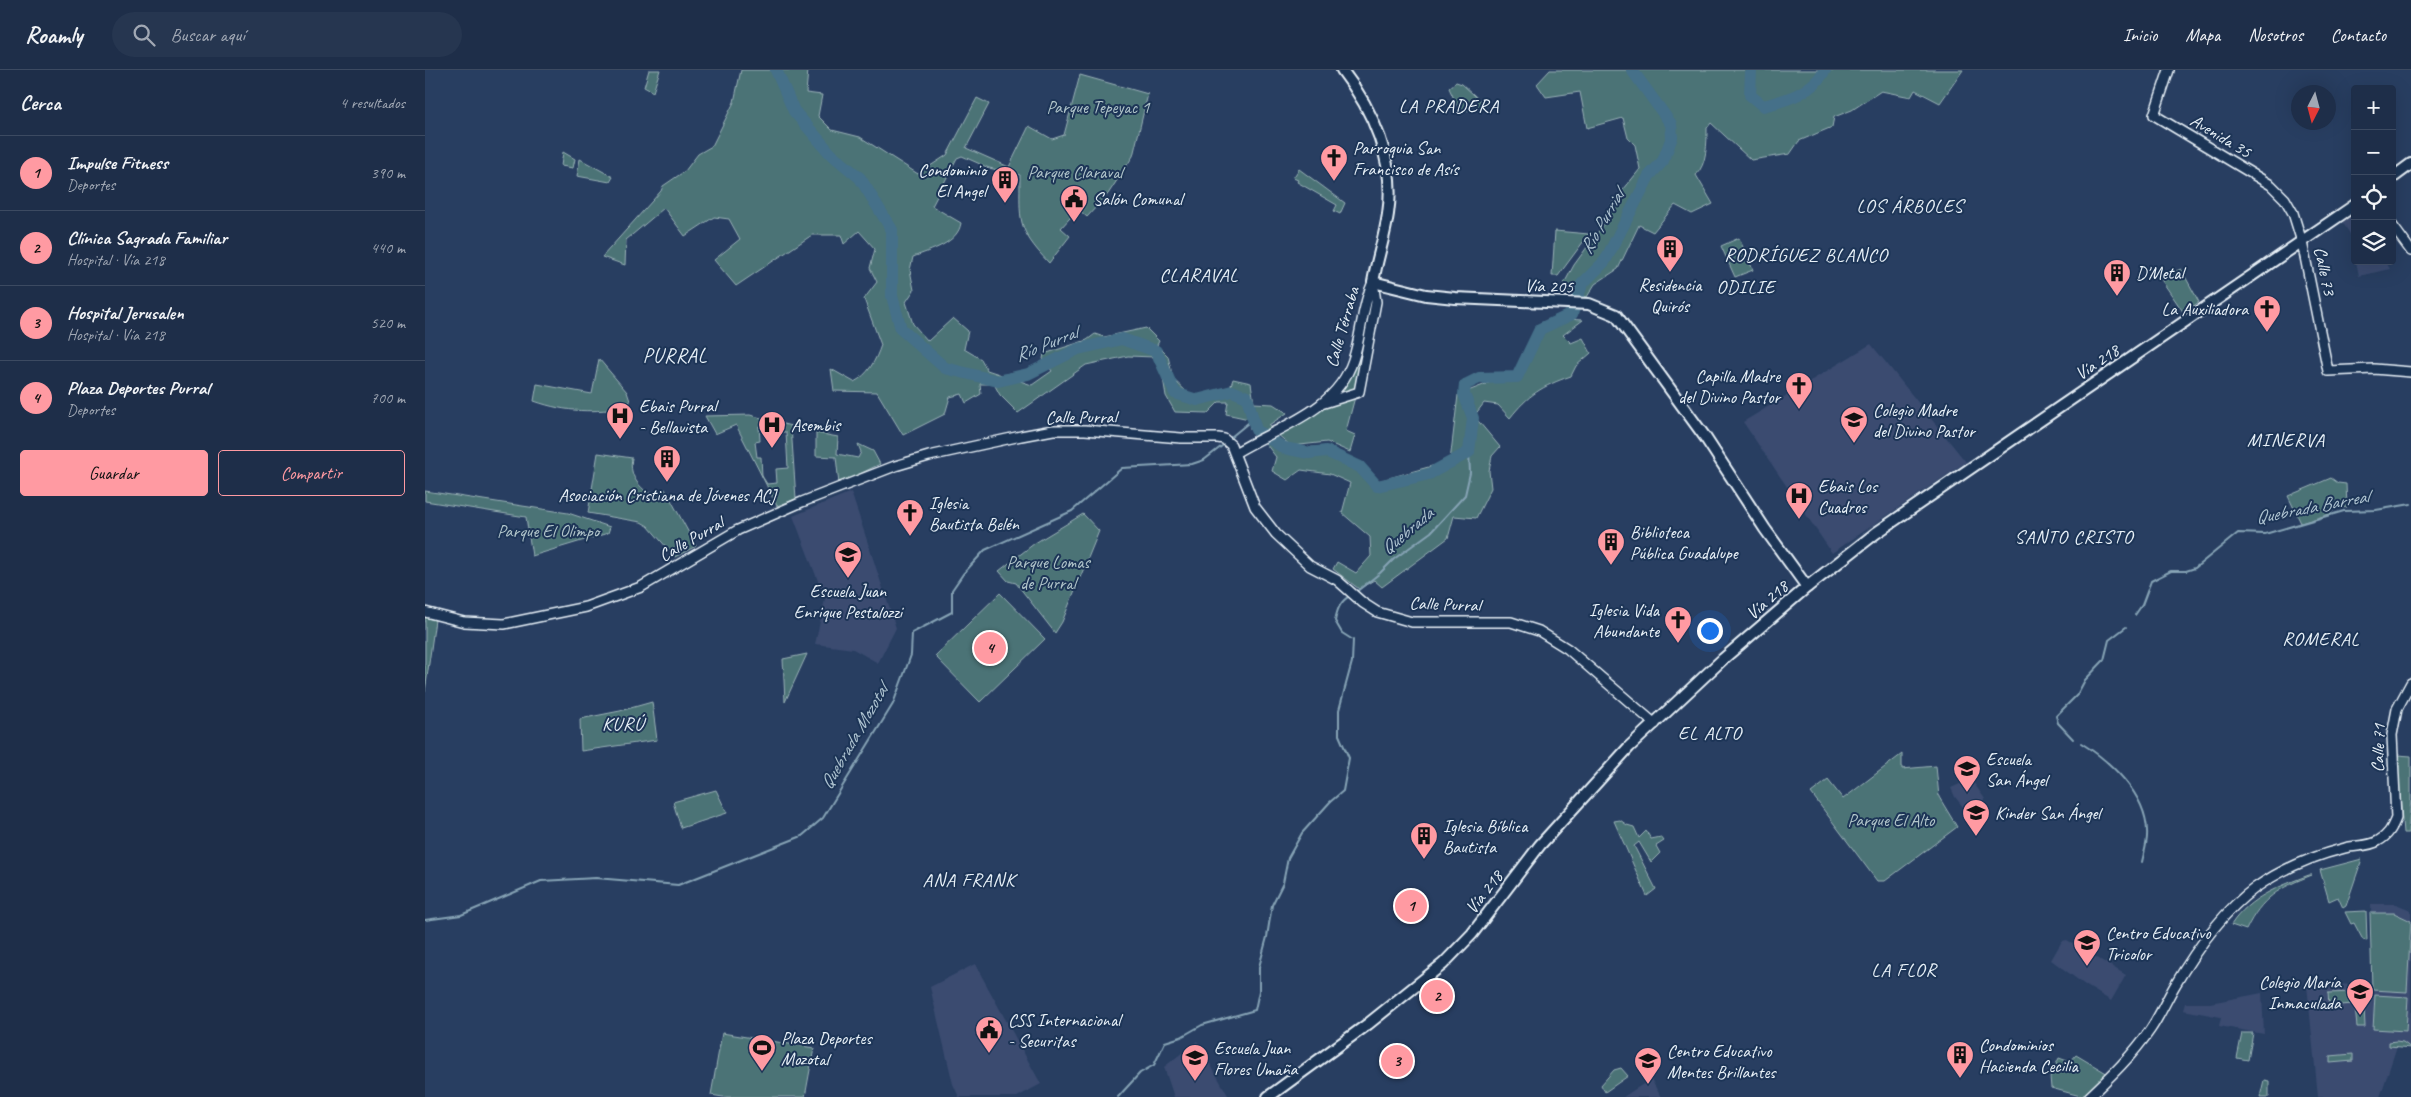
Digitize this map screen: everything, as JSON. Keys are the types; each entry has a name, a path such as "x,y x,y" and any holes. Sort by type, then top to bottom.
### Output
{"main road":[{"path":"1342,70 1363,100 1373,119 1382,146 1389,178 1388,214 1373,282"},
{"path":"2396,175 2411,164"},
{"name":"Vía 218","path":"1268,1097 1368,1024 1456,952 1578,801 1629,747 1707,673 1807,587 1876,533 2351,207"},
{"name":"Vía 205","path":"1373,282 1426,295 1455,298 1589,304 1606,309 1616,315 1705,437 1765,530 1807,587"}],"street":[{"name":"Avenida 35","path":"2169,70 2154,115 2271,185"},
{"name":"Calle 73","path":"2271,185 2289,206 2302,242 2328,371 2375,369 2411,372"},
{"path":"2396,230 2411,251"},
{"name":"Calle Térraba","path":"1323,404 1345,377 1353,360 1365,300 1373,282"},
{"name":"Calle Térraba","path":"1235,453 1323,404 1359,392 1376,302 1373,282"},
{"name":"Calle Purral","path":"425,612 464,622 504,624 537,619 593,605 641,586 746,526 895,466 929,456 1053,430 1085,430 1173,438 1218,438 1231,445 1255,507 1276,534 1310,566 1337,580 1377,612 1412,622 1511,622 1539,631 1568,649 1655,724"},
{"name":"Calle 71","path":"2089,1097 2122,1065 2151,1030 2187,966 2237,902 2256,888 2305,860 2347,847 2365,845 2385,837 2396,818 2392,735 2397,709 2411,683"}],"shaded area":[{"path":"2351,216 2351,235 2341,220"},
{"path":"2357,265 2388,265 2390,269 2359,276"},
{"name":"Colegio Madre del Divino Pastor","path":"1871,344 1966,462 1832,553 1743,422"},
{"name":"Escuela Juan Enrique Pestalozzi","path":"851,492 896,628 878,663 853,649 815,644 825,599 793,516"},
{"name":"Escuela San Ángel","path":"1971,779 1985,799 1967,812 1955,797 1951,788"},
{"name":"Colegio María Inmaculada","path":"2371,904 2396,904 2411,910 2411,1047 2397,1046 2380,1097 2318,1097 2307,985 2372,984"},
{"name":"Centro Educativo Tricolor","path":"2067,940 2126,975 2111,1001 2051,960 2062,941"},
{"path":"975,964 1041,1084 1017,1097 959,1097 953,1084 930,987"},
{"path":"2262,993 2264,1034 2219,1026 2221,1017 2183,1010 2185,1003 2210,1003"},
{"name":"Escuela Juan Flores Umaña","path":"1197,1041 1229,1097 1174,1097 1164,1067"},
{"name":"Centro Educativo Mentes Brillantes","path":"1651,1079 1661,1097 1623,1097"}],"green space":[{"path":"649,70 660,70 653,92 644,87"},
{"path":"741,70 808,70 806,93 822,95 818,116 832,130 860,137 918,174 947,155 977,98 989,104 966,148 1009,167 1029,126 1052,139 1064,135 1080,75 1148,94 1133,156 1108,194 1087,217 1078,209 1061,228 1070,236 1049,263 1031,241 1022,223 1020,214 1020,175 989,168 962,156 957,158 932,206 961,223 955,236 949,241 913,257 910,270 914,290 906,302 913,324 928,341 953,318 968,331 964,349 981,359 987,370 1032,385 1052,371 1043,359 1044,354 1087,340 1095,334 1104,337 1146,328 1159,341 1157,345 1168,356 1173,379 1188,393 1190,401 1205,403 1230,388 1233,379 1251,383 1254,403 1273,404 1287,413 1269,425 1276,437 1288,448 1320,447 1378,481 1450,461 1458,395 1514,373 1531,340 1537,332 1551,321 1562,319 1583,320 1563,335 1571,343 1583,338 1591,353 1576,366 1571,376 1536,392 1510,418 1498,405 1484,403 1474,416 1500,447 1492,456 1489,471 1491,488 1476,518 1454,516 1448,538 1382,587 1374,580 1359,589 1333,569 1337,562 1356,573 1371,556 1370,537 1342,513 1350,483 1330,474 1301,470 1287,480 1272,471 1276,457 1263,440 1250,430 1249,419 1226,414 1228,402 1219,402 1208,413 1175,412 1166,396 1162,372 1154,357 1128,356 1086,365 1018,413 1000,395 994,384 980,384 981,394 966,403 962,394 950,397 945,414 903,435 877,392 834,391 831,369 854,382 871,366 881,345 864,299 877,282 870,268 875,249 859,231 844,244 841,235 812,235 736,286 714,260 740,239 729,219 714,217 685,236 664,208 626,240 625,265 602,257 661,191 663,186 685,171 698,154 712,146 734,102"},
{"path":"1550,70 1963,70 1940,103 1915,90 1911,97 1881,91 1852,110 1834,117 1832,127 1799,141 1790,154 1751,160 1711,123 1707,128 1704,159 1696,175 1713,204 1692,214 1675,205 1653,232 1639,225 1618,269 1595,284 1587,297 1560,291 1574,265 1609,217 1611,205 1640,169 1635,145 1628,138 1623,118 1587,128 1580,92 1546,97 1537,84"},
{"path":"1456,82 1462,84 1486,106 1460,112 1449,88"},
{"path":"563,152 575,159 573,168 561,166"},
{"path":"580,159 613,177 610,182 577,176"},
{"path":"1299,169 1345,203 1340,214 1334,211 1337,205 1293,178"},
{"path":"1555,231 1589,234 1558,276 1552,276"},
{"path":"1739,238 1753,270 1735,277 1721,246"},
{"path":"2181,269 2199,302 2184,313 2160,278"},
{"path":"1371,299 1374,304 1356,388 1341,392 1355,367 1367,302"},
{"path":"599,359 627,392 630,401 628,408 581,411 558,408 534,401 537,384 592,394"},
{"path":"1355,397 1346,431 1355,435 1350,452 1327,442 1291,446 1277,434 1322,408"},
{"path":"750,415 791,426 796,499 777,506 736,425 715,434 705,416","holes":["759,426 766,426 767,428 780,428 781,432 786,432 788,468 776,469 777,483 767,484 762,476 761,457 757,457 755,442 760,441"]},
{"path":"816,433 838,437 837,454 858,458 861,452 858,444 873,451 880,464 839,484 836,457 816,456"},
{"path":"598,453 632,458 634,478 644,490 648,493 657,493 665,489 696,546 675,557 648,526 641,522 588,513"},
{"path":"2331,478 2338,483 2346,484 2347,507 2334,509 2330,514 2301,523 2288,496"},
{"name":"Parque El Olimpo","path":"425,491 568,513 610,527 608,533 532,556 526,517 425,501"},
{"name":"Parque Lomas de Purral","path":"1083,514 1099,531 1062,622 1055,633 1016,583 1008,581 999,571 1035,543"},
{"path":"1000,593 1045,639 980,702 935,656"},
{"path":"425,617 435,620 425,692"},
{"path":"807,654 785,702 783,659"},
{"path":"652,702 657,740 581,751 580,719"},
{"name":"Parque El Alto","path":"1902,754 1902,769 1936,766 1939,797 1957,827 1885,881 1877,881 1811,793 1828,780 1843,799"},
{"path":"2397,755 2411,756 2411,799 2408,833 2403,833"},
{"path":"716,790 727,813 681,828 673,802"},
{"path":"1620,820 1634,827 1639,838 1646,831 1651,839 1661,837 1664,841 1656,846 1660,853 1651,862 1639,842 1634,846 1656,889 1647,896 1614,821"},
{"path":"2362,859 2346,906 2343,908 2338,897 2329,901 2320,870"},
{"path":"2312,875 2290,884 2273,895 2258,909 2246,930 2231,925 2238,915 2256,900 2276,888"},
{"path":"2366,911 2367,941 2363,940 2354,923 2351,924 2345,912"},
{"path":"2370,913 2394,913 2411,921 2407,992 2372,990"},
{"path":"2354,992 2353,1004 2329,1006 2328,993"},
{"path":"2375,995 2408,997 2406,1031 2373,1029"},
{"path":"2364,1006 2365,1027 2357,1027 2355,1007"},
{"name":"Plaza Deportes Mozotal","path":"722,1033 814,1048 805,1097 723,1097 711,1095"},
{"path":"2242,1033 2253,1033 2248,1060 2237,1058"},
{"path":"2389,1042 2403,1042 2411,1048 2389,1046"},
{"path":"2353,1054 2353,1061 2330,1063 2330,1056"},
{"path":"2076,1055 2108,1074 2084,1097 2051,1088 2050,1077 2059,1058 2070,1062"},
{"path":"1621,1068 1628,1076 1605,1092 1601,1085 1614,1070"},
{"path":"2264,1080 2269,1081 2269,1097 2260,1097"}],"waterway":[{"name":"Río Purral","path":"776,70 794,111 830,153 860,178 892,230 892,296 901,329 945,368 998,381 1028,374 1078,349 1122,339 1156,351 1175,393 1197,400 1232,391 1247,397 1256,430 1284,448 1309,453 1326,451 1360,467 1377,486 1429,474 1469,452 1473,418 1464,394 1465,385 1479,378 1517,377 1540,329 1572,314 1582,284 1605,261 1649,176 1663,161 1672,137 1671,124 1632,70"},
{"path":"1751,70 1750,95 1763,106 1790,98 1806,90 1820,78 1825,70"},
{"name":"Quebrada Mozotal","path":"1231,437 1253,419"},
{"name":"Quebrada Mozotal","path":"425,920 461,915 541,881 596,878 678,885 802,836 823,818 893,704 911,655 912,633 952,612 952,590 963,574 985,550 1072,511 1122,468 1192,464 1204,460 1222,446"},
{"name":"Quebrada","path":"1356,592 1394,559 1431,532 1465,495 1470,473 1469,452"},
{"name":"Quebrada Barreal","path":"2135,615 2142,605 2151,581 2171,571 2186,571 2195,568 2238,533 2265,534 2344,511 2376,510 2411,504"},
{"path":"1118,1097 1140,1073 1154,1065 1165,1042 1181,1037 1202,1025 1255,1010 1259,991 1259,967 1267,937 1272,905 1283,883 1288,858 1302,833 1330,802 1343,791 1349,758 1339,735 1339,710 1352,662 1353,640 1342,633 1335,621 1339,606 1350,596"},
{"name":"Quebrada Barreal","path":"2073,739 2058,723 2056,716 2077,695 2085,680 2104,660 2109,640 2126,627"},
{"name":"Quebrada Barreal","path":"2081,743 2103,759 2125,780 2140,804 2145,817 2147,835 2142,862"}],"place":[{"name":"Parroquia San Francisco de Asís","path":"1334,182"},
{"name":"Condominio El Angel","path":"1005,204"},
{"name":"Salón Comunal","path":"1074,223"},
{"name":"Residencia Quirós","path":"1670,273"},
{"name":"D'Metal","path":"2117,297"},
{"name":"La Auxiliadora","path":"2267,333"},
{"name":"Capilla Madre del Divino Pastor","path":"1799,410"},
{"name":"Ebais Purral - Bellavista","path":"620,440"},
{"name":"Colegio Madre del Divino Pastor","path":"1854,444"},
{"name":"Asembis","path":"772,449"},
{"name":"Asociación Cristiana de Jóvenes ACJ","path":"667,483"},
{"name":"Ebais Los Cuadros","path":"1799,520"},
{"name":"Iglesia Bautista Belén","path":"910,537"},
{"name":"Biblioteca Pública Guadalupe","path":"1611,566"},
{"name":"Escuela Juan Enrique Pestalozzi","path":"848,579"},
{"name":"Iglesia Vida Abundante","path":"1678,644"},
{"name":"Plaza Deportes Purral","path":"990,648"},
{"name":"Escuela San Ángel","path":"1967,793"},
{"name":"Kinder San Ángel","path":"1976,837"},
{"name":"Iglesia Bíblica Bautista","path":"1424,860"},
{"name":"Impulse Fitness","path":"1411,906"},
{"name":"Centro Educativo Tricolor","path":"2087,967"},
{"name":"Clínica Sagrada Familiar","path":"1437,996"},
{"name":"Colegio María Inmaculada","path":"2360,1016"},
{"name":"CSS Internacional - Securitas","path":"989,1054"},
{"name":"Hospital Jerusalen","path":"1397,1061"},
{"name":"Plaza Deportes Mozotal","path":"762,1072"},
{"name":"Condominios Hacienda Cecilia","path":"1960,1079"},
{"name":"Escuela Juan Flores Umaña","path":"1195,1082"},
{"name":"Centro Educativo Mentes Brillantes","path":"1648,1085"}],"district":[{"name":"LA PRADERA","path":"1449,106"},
{"name":"LOS ÁRBOLES","path":"1910,206"},
{"name":"RODRÍGUEZ BLANCO","path":"1806,255"},
{"name":"CLARAVAL","path":"1199,275"},
{"name":"ODILIE","path":"1746,287"},
{"name":"PURRAL","path":"675,355"},
{"name":"MINERVA","path":"2286,440"},
{"name":"SANTO CRISTO","path":"2074,537"},
{"name":"ROMERAL","path":"2321,639"},
{"name":"KURÚ","path":"623,724"},
{"name":"EL ALTO","path":"1710,733"},
{"name":"ANA FRANK","path":"969,880"},
{"name":"LA FLOR","path":"1904,970"}],"park label":[{"name":"Parque Tepeyac 1","path":"1098,107"},
{"name":"Parque Claraval","path":"1075,172"}],"water label":[{"name":"Río Purrial","path":"1602,222"}]}
